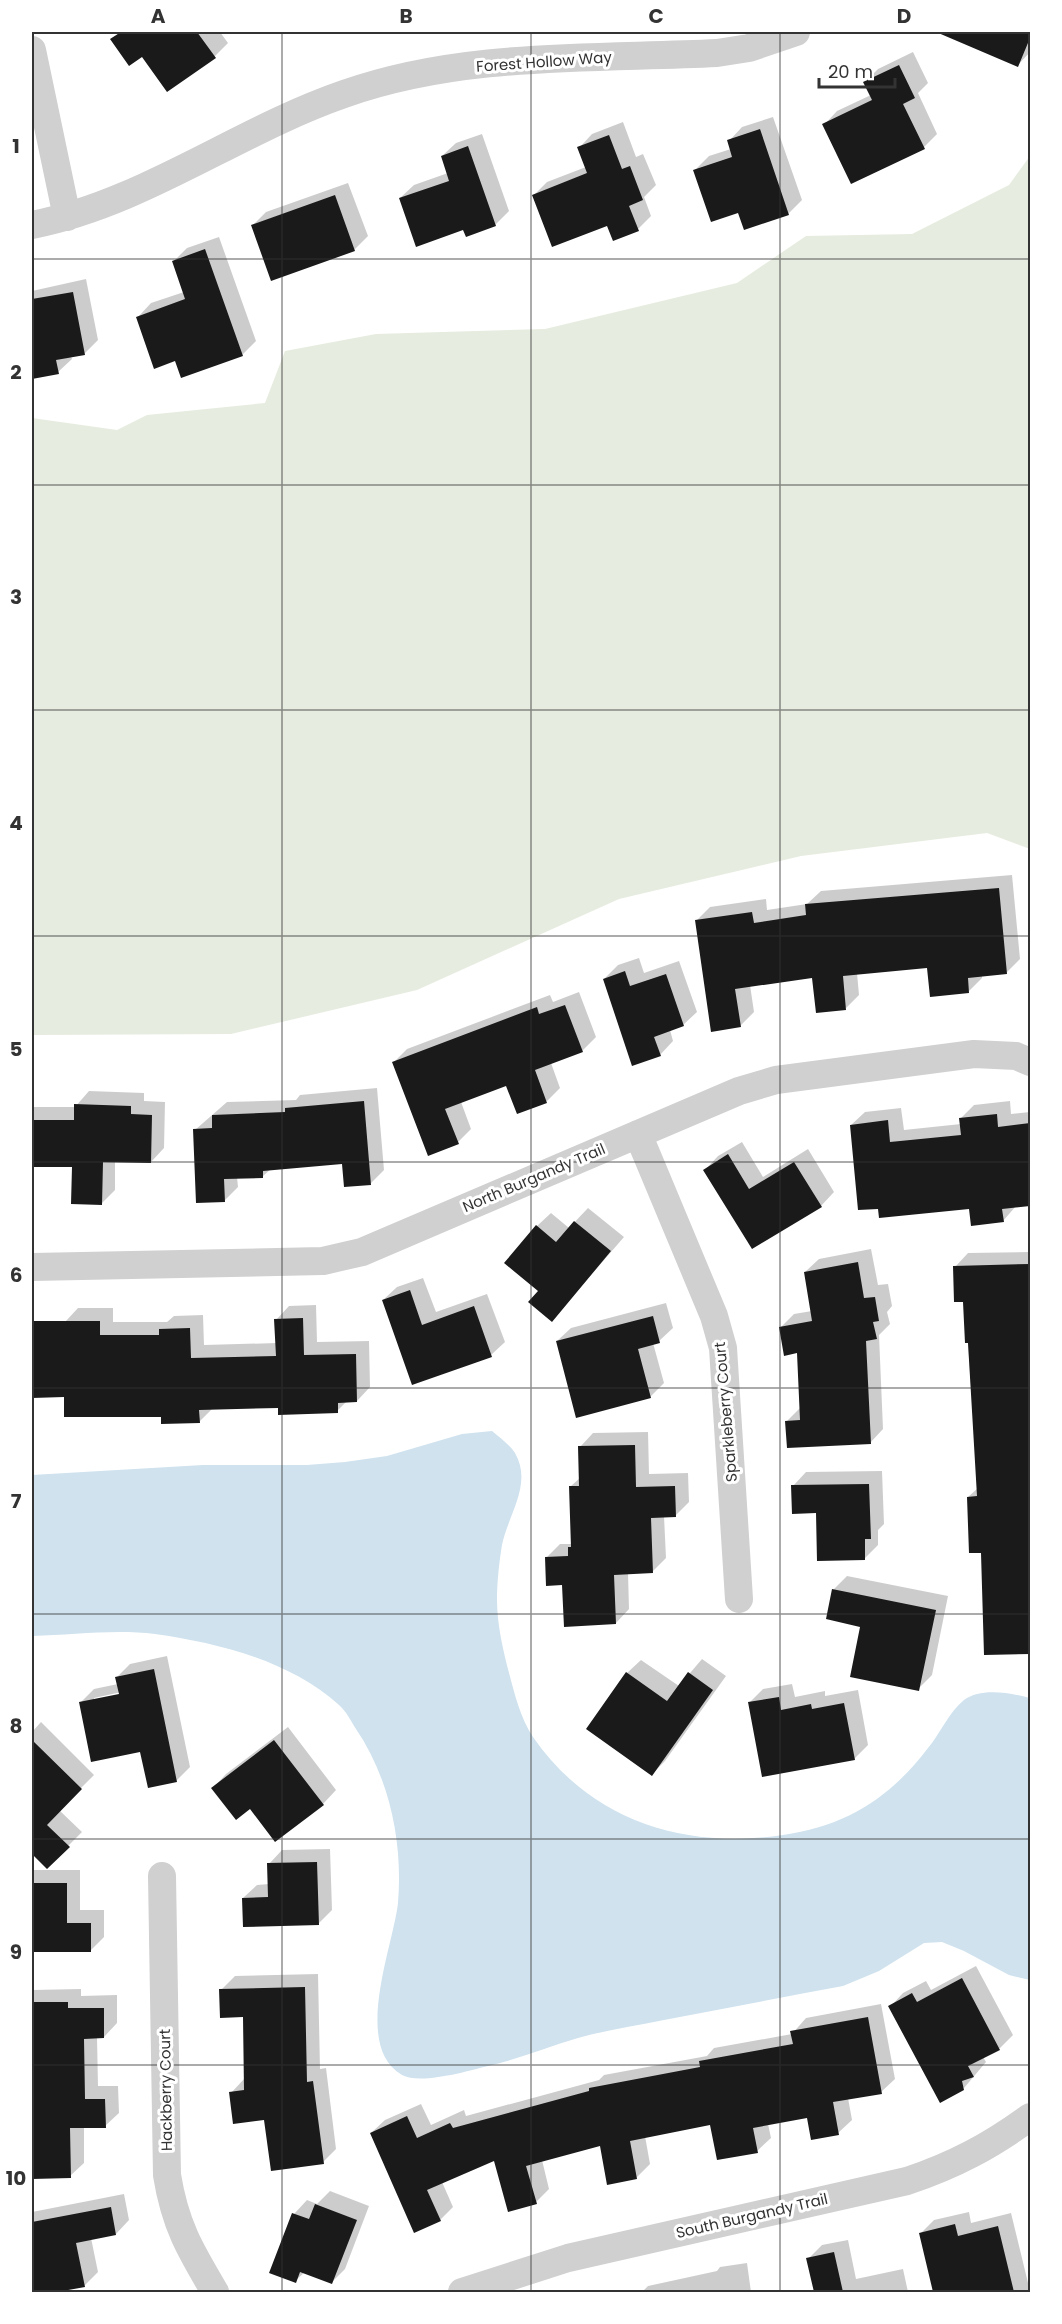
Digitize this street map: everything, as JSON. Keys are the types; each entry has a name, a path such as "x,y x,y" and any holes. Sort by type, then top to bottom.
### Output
{"street":[{"name":"Forest Hollow Way","path":"32,225 67,217 125,195 198,162 285,116 346,93 409,76 497,63 717,53 749,48 796,32"},
{"path":"32,50 67,217"},
{"name":"North Burgandy Trail","path":"32,1267 323,1261 362,1252 740,1091 776,1080 974,1054 1016,1056 1030,1062"},
{"name":"Sparkleberry Court","path":"638,1134 714,1316 723,1348 739,1599"},
{"name":"Hackberry Court","path":"162,1876 168,2175 172,2208 184,2240 215,2292"},
{"name":"South Burgandy Trail","path":"462,2292 568,2258 907,2181 949,2167 993,2144 1030,2117"}],"shaded area":[{"path":"1030,156 1030,849 987,833 801,856 619,899 417,990 231,1034 34,1035 32,1031 32,418 117,430 147,415 265,403 285,351 376,334 545,329 737,283 806,236 912,234 1009,185"}],"water":[{"path":"492,1431 515,1453 520,1465 520,1488 502,1545 497,1593 501,1637 521,1714 533,1737 556,1766 583,1790 612,1809 643,1823 676,1833 711,1838 746,1839 806,1831 847,1817 882,1795 913,1766 964,1700 987,1692 1030,1698 1030,1980 1009,1975 942,1942 924,1943 879,1971 843,1986 599,2033 457,2074 432,2078 410,2078 402,2075 387,2061 380,2042 377,2019 379,1995 398,1903 398,1858 392,1812 386,1790 368,1748 339,1705 299,1677 253,1656 204,1643 155,1634 109,1632 32,1636 32,1475 203,1465 307,1465 345,1462 387,1456 462,1434"}],"building":[{"path":"121,32 197,32 216,58 167,92 142,57 129,66 110,39"},
{"path":"936,32 1030,32 1030,38 1018,67"},
{"path":"899,65 915,98 903,104 925,149 851,184 822,124 872,100 863,82"},
{"path":"760,129 789,215 744,230 738,213 711,222 693,170 732,157 727,140"},
{"path":"609,135 622,169 630,166 643,200 629,206 639,231 613,241 607,226 552,247 532,195 587,173 577,147"},
{"path":"468,146 496,226 466,237 463,230 416,247 399,198 449,181 441,156"},
{"path":"335,195 355,251 271,281 251,225"},
{"path":"205,249 243,356 181,378 175,361 154,369 136,317 185,299 172,261"},
{"path":"73,292 85,355 56,360 59,374 32,379 32,299"},
{"path":"999,888 1007,974 968,978 969,993 930,997 927,968 843,976 846,1010 816,1013 812,978 735,989 741,1027 711,1032 695,920 752,912 754,923 806,915 805,904"},
{"path":"625,971 630,986 666,974 684,1026 654,1037 661,1056 632,1066 603,979"},
{"path":"565,1005 583,1052 535,1070 547,1103 517,1114 506,1086 445,1109 459,1144 428,1156 392,1062 537,1007 539,1014"},
{"path":"364,1101 371,1185 344,1187 342,1164 263,1171 263,1178 224,1179 225,1202 196,1203 193,1129 212,1128 212,1115 285,1112 285,1108"},
{"path":"74,1104 131,1106 131,1114 152,1115 151,1163 103,1162 102,1205 71,1204 72,1167 32,1167 32,1120 74,1120"},
{"path":"997,1114 998,1127 1030,1123 1030,1206 1002,1209 1004,1222 971,1226 969,1209 879,1218 878,1209 858,1210 850,1125 888,1120 890,1142 961,1135 959,1118"},
{"path":"728,1154 749,1189 794,1162 822,1207 752,1249 703,1170"},
{"path":"574,1221 611,1251 552,1322 528,1302 538,1291 504,1263 536,1225 556,1242"},
{"path":"858,1262 864,1298 875,1297 879,1321 873,1322 877,1339 866,1341 871,1444 787,1448 785,1421 800,1420 797,1353 784,1356 779,1327 812,1321 804,1272"},
{"path":"1030,1264 1030,1654 984,1655 981,1553 969,1553 967,1497 977,1496 968,1343 965,1343 963,1302 954,1302 953,1266"},
{"path":"410,1290 422,1325 474,1306 492,1357 412,1385 382,1300"},
{"path":"653,1316 660,1343 638,1349 651,1398 576,1418 556,1341"},
{"path":"303,1318 304,1355 356,1354 357,1402 338,1403 338,1413 278,1415 278,1408 199,1410 200,1423 161,1424 161,1417 64,1417 64,1397 32,1398 32,1321 100,1321 100,1335 159,1335 159,1329 190,1328 191,1358 276,1356 274,1319"},
{"path":"635,1445 636,1487 675,1486 676,1517 651,1518 653,1573 614,1575 616,1624 564,1627 562,1585 546,1586 545,1557 568,1556 568,1547 571,1547 569,1486 579,1486 578,1446"},
{"path":"869,1484 871,1539 865,1539 865,1560 817,1561 816,1513 792,1514 791,1485"},
{"path":"832,1589 936,1610 919,1691 850,1677 860,1627 826,1619"},
{"path":"154,1669 177,1782 148,1788 140,1752 91,1762 79,1702 119,1694 115,1677"},
{"path":"626,1672 667,1701 688,1672 713,1690 652,1776 586,1729"},
{"path":"779,1697 781,1710 811,1704 812,1709 844,1703 855,1760 762,1777 748,1702"},
{"path":"32,1740 82,1789 47,1825 70,1847 47,1869 32,1854"},
{"path":"274,1740 324,1805 275,1842 250,1809 236,1820 211,1788"},
{"path":"317,1862 319,1925 243,1927 242,1898 268,1897 267,1863"},
{"path":"32,1883 67,1883 67,1923 91,1923 91,1952 32,1952"},
{"path":"962,1978 1000,2050 968,2066 974,2077 962,2081 964,2090 940,2103 888,2006 912,1993 917,2002"},
{"path":"305,1987 307,2082 313,2081 324,2164 271,2171 264,2120 233,2124 229,2092 244,2090 243,2017 220,2018 219,1989"},
{"path":"32,2002 68,2002 68,2008 104,2008 104,2038 84,2039 85,2099 105,2099 106,2128 70,2128 71,2178 32,2179"},
{"path":"868,2017 882,2094 833,2102 839,2135 811,2140 807,2118 753,2128 758,2153 717,2160 710,2125 630,2141 637,2179 607,2185 600,2146 526,2166 537,2204 508,2212 494,2161 427,2190 441,2221 414,2233 370,2133 407,2116 417,2138 450,2123 453,2128 589,2091 589,2088 700,2067 699,2061 793,2044 790,2031"},
{"path":"315,2204 357,2220 332,2284 300,2272 296,2283 269,2273 292,2213 309,2219"},
{"path":"111,2207 116,2235 76,2243 85,2287 57,2292 32,2292 32,2222"},
{"path":"955,2224 958,2236 998,2226 1014,2292 933,2292 919,2233"},
{"path":"834,2252 843,2292 814,2292 806,2258"}]}
